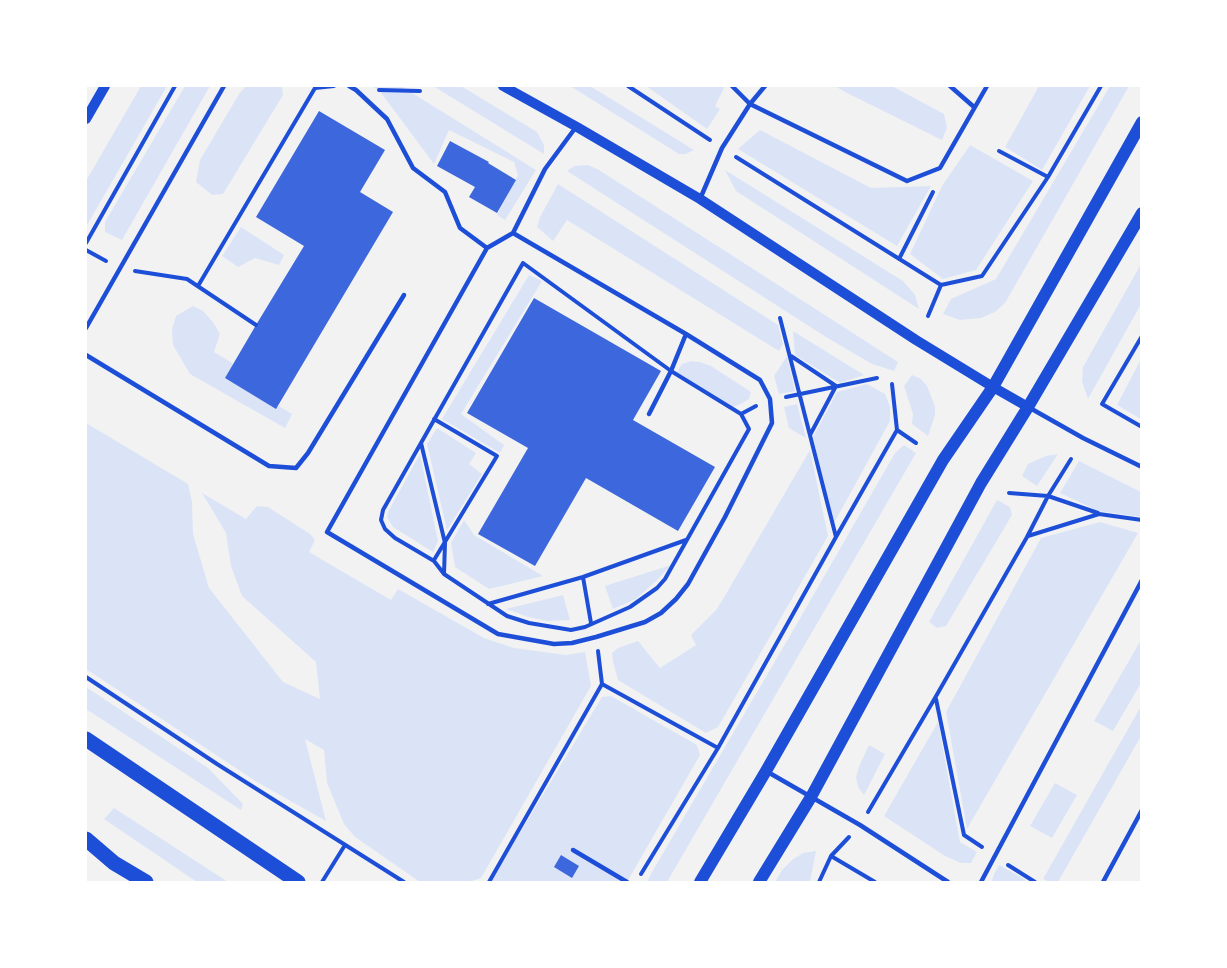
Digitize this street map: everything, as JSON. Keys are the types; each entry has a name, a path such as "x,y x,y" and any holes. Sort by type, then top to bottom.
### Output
{"main road":[{"path":"700,882 766,771 943,460 993,387 1142,122"},
{"path":"759,882 811,797 981,483 1142,213"},
{"path":"86,739 298,882"},
{"path":"86,839 114,863 146,882"}],"street":[{"path":"86,119 105,86"},
{"path":"503,86 700,199 916,340 1028,407"}],"lane":[{"path":"86,328 224,86"},
{"path":"349,86 387,119 413,168 445,192 460,228 487,248"},
{"path":"732,86 750,104 906,181 940,168 987,86"},
{"path":"700,199 722,148 750,104 765,86"},
{"path":"950,86 974,107"},
{"path":"513,233 760,380 770,399 772,423 725,517 688,584 676,599 661,613 645,622 572,643 554,644 498,634 327,532 487,248 513,233 545,169 577,127"},
{"path":"86,355 269,466 296,468 308,453 404,295"},
{"path":"649,414 671,371 686,334"},
{"path":"1028,407 1083,438 1142,467"},
{"path":"981,882 1142,580"},
{"path":"766,771 860,825 948,882"},
{"path":"1103,882 1142,810"},
{"path":"573,850 627,882"}],"path":[{"path":"86,243 175,86"},
{"path":"198,286 315,88 336,86"},
{"path":"628,86 722,148 941,285 982,276 1048,177 1101,86"},
{"path":"369,88 420,91"},
{"path":"999,151 1048,177"},
{"path":"899,259 933,192"},
{"path":"86,250 120,269 187,279 256,325"},
{"path":"523,262 671,371 741,414 749,429 665,579 657,588 630,607 585,627 571,630 529,624 507,616 488,604 444,574 434,561 395,538 385,529 381,520 383,510 523,262"},
{"path":"928,316 941,285"},
{"path":"780,318 836,537"},
{"path":"1142,336 1102,404 1142,427"},
{"path":"790,356 836,386"},
{"path":"741,414 770,399 877,378"},
{"path":"636,882 718,748 897,430 892,384"},
{"path":"810,436 836,386"},
{"path":"434,419 497,456 434,561"},
{"path":"897,430 916,443"},
{"path":"421,442 445,543 444,574"},
{"path":"819,882 831,856 860,825 1071,459"},
{"path":"1008,493 1048,496 1099,514 1142,520"},
{"path":"1028,537 1099,514"},
{"path":"488,604 583,577 687,539"},
{"path":"489,882 602,684 596,637 583,577"},
{"path":"86,677 217,764 404,882"},
{"path":"602,684 718,748"},
{"path":"935,698 964,835 1035,882"},
{"path":"322,882 345,846"},
{"path":"831,856 875,882"}],"shaded area":[{"path":"141,86 167,86 86,227 86,181"},
{"path":"185,86 210,86 122,240 105,232 105,222"},
{"path":"246,86 282,86 283,95 223,194 212,195 196,182 200,160"},
{"path":"371,86 401,86 536,170 505,220 497,215 518,175 514,162 449,130 434,164 379,90"},
{"path":"433,86 461,86 537,132 544,145 544,154"},
{"path":"570,86 590,86 694,150 686,154 679,154"},
{"path":"646,86 725,86 715,106 720,109 707,129"},
{"path":"835,86 892,86 944,114 947,128 942,140 845,92"},
{"path":"1039,86 1090,86 1042,170 1005,147"},
{"path":"1110,86 1129,86 1005,303 995,312 981,318 960,320 943,314 951,299 996,279"},
{"path":"760,130 871,188 931,186 897,246 738,149"},
{"path":"970,145 1033,181 976,270 943,279 910,254 942,186"},
{"path":"588,165 898,362 894,371 872,364 826,337 567,171 574,166"},
{"path":"725,170 903,281 915,295 919,309 736,191"},
{"path":"558,184 778,325 783,344 779,351 567,220 553,241 537,227"},
{"path":"241,227 284,255 279,265 255,258 238,267 222,256"},
{"path":"1141,264 1141,304 1088,399 1082,381 1083,367"},
{"path":"529,275 542,281 461,414 504,445 500,453 442,419"},
{"path":"193,306 203,311 220,334 214,352 237,366 231,377 292,414 285,428 190,374 173,345 172,329 176,316"},
{"path":"793,331 864,375 840,383 795,355"},
{"path":"787,356 795,391 779,394 774,376"},
{"path":"1141,359 1142,419 1117,405"},
{"path":"691,361 711,366 751,392 749,399 733,407 677,372 682,364"},
{"path":"912,375 921,379 927,386 935,406 935,415 928,436 912,424 913,414 904,386"},
{"path":"867,384 885,394 890,407 890,421 833,525 813,437 837,392"},
{"path":"797,404 806,438 789,428 784,407"},
{"path":"86,423 188,484 192,502 193,534 209,588 283,682 320,699 316,662 242,596 231,566 226,533 202,493 246,519 257,506 268,507 310,534 315,540 309,552 391,600 398,589 484,638 514,648 566,655 585,652 591,686 481,878 469,882 420,882 355,837 344,824 327,783 324,750 305,739 326,821 257,782 86,669"},
{"path":"437,428 476,453 469,464 482,474 447,530 427,444"},
{"path":"904,445 916,453 667,882 647,882 895,453"},
{"path":"810,450 828,536 718,727 706,733 618,680 612,653 618,648 638,641 660,668 696,645 691,635 716,610"},
{"path":"420,454 438,541 433,552 393,527 387,517"},
{"path":"1058,454 1037,486 1022,476 1028,464 1046,456"},
{"path":"1079,461 1141,492 1141,517 1098,511 1060,493"},
{"path":"997,500 1010,507 1012,515 946,626 937,628 929,622"},
{"path":"464,520 474,535 543,576 489,589 455,567 451,543"},
{"path":"1100,522 1138,533 967,829 946,712 1041,538"},
{"path":"671,565 636,599 613,609 605,586"},
{"path":"563,595 570,620 548,621 506,609"},
{"path":"1141,640 1141,683 1113,731 1094,721"},
{"path":"86,687 208,768 243,804 241,810 86,709"},
{"path":"611,696 697,745 700,755 627,882 490,882 602,697"},
{"path":"1141,706 1141,736 1058,882 1043,879"},
{"path":"938,722 960,842 977,852 971,863 961,863 945,856 884,816"},
{"path":"869,745 885,754 864,795 858,787 856,777"},
{"path":"1055,783 1077,795 1052,838 1030,826"},
{"path":"114,808 228,882 197,882 104,819"},
{"path":"816,851 810,882 775,882 792,860 803,853"},
{"path":"999,865 1026,880 1024,882 993,882"}],"building":[{"path":"319,111 385,150 360,192 393,212 276,409 225,378 304,246 256,217"},
{"path":"450,141 516,180 497,213 469,197 475,187 437,166"},
{"path":"534,298 661,371 633,420 715,467 678,531 586,478 535,566 478,534 528,448 467,413"},
{"path":"561,855 579,866 572,878 554,867"}]}
